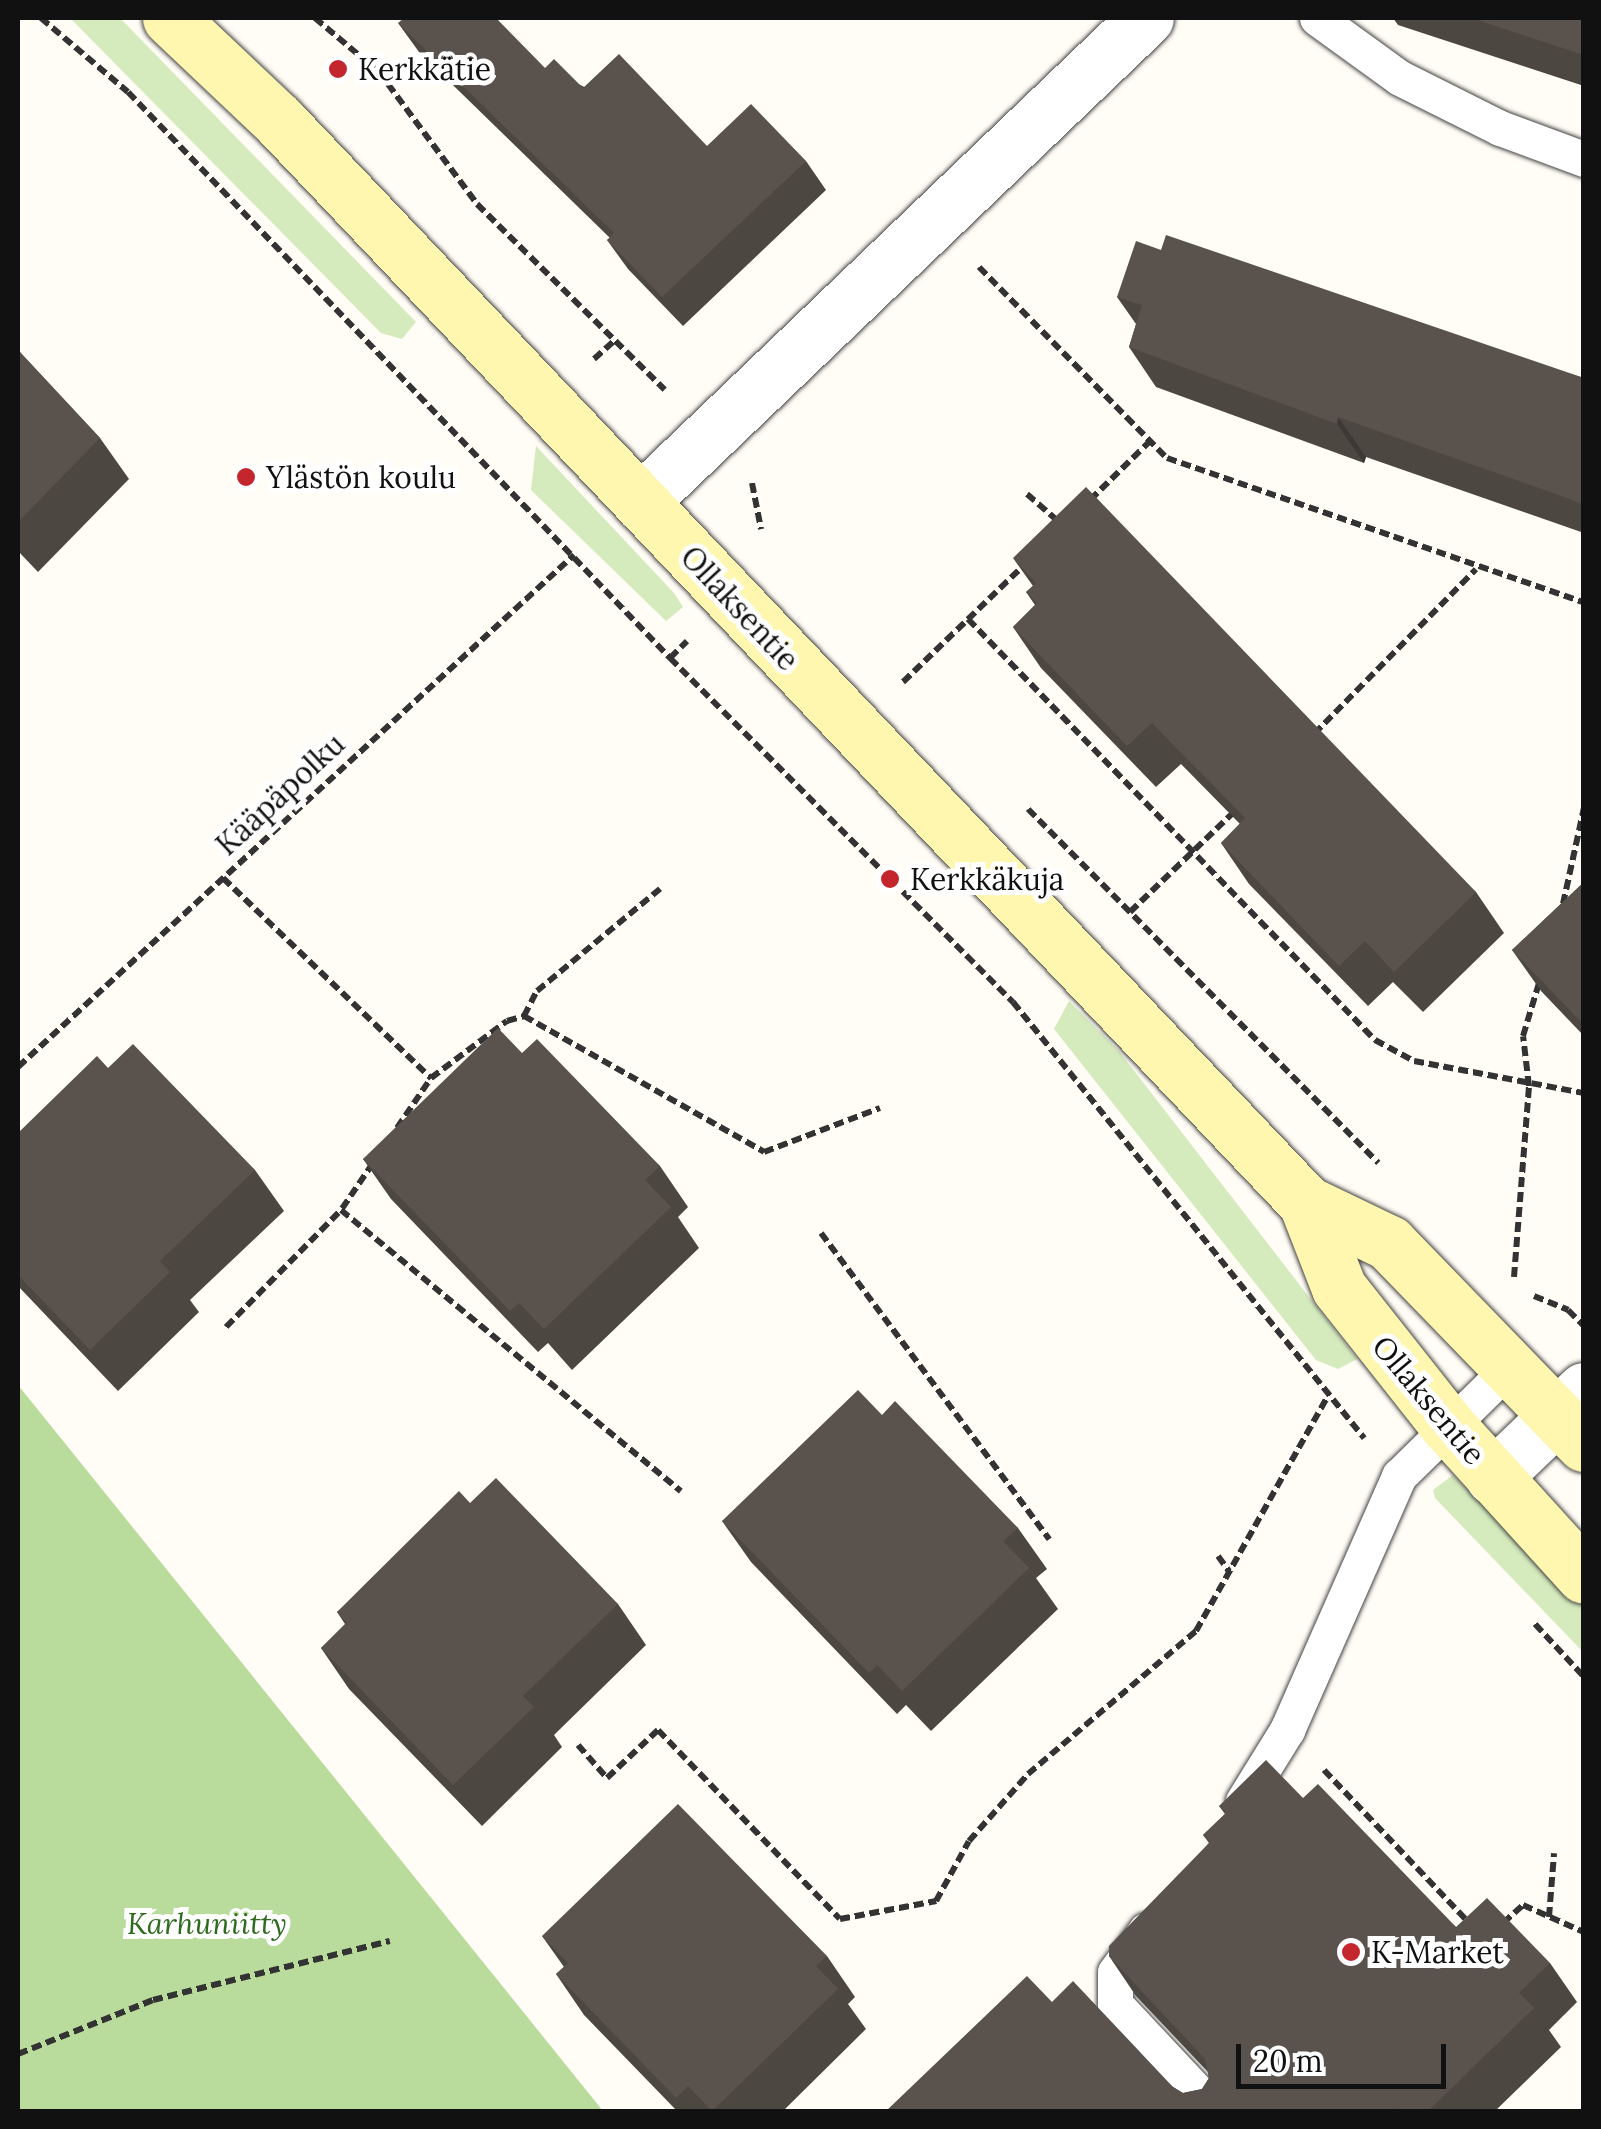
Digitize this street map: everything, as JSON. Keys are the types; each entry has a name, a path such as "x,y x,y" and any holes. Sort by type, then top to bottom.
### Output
{"street":[{"name":"Ollaksentie","path":"170,18 278,120 1306,1203 1388,1243 1512,1365 1575,1417"},
{"path":"640,502 1146,18"},
{"name":"Ollaksentie","path":"1306,1203 1339,1288 1448,1426 1584,1576"},
{"path":"1492,1476 1575,1417"}],"lane":[{"path":"1317,18 1400,78 1500,128 1584,159"},
{"path":"1222,1830 1287,1730 1399,1476 1512,1365"},
{"path":"1163,1909 1115,1972 1115,2004 1216,2112"}],"path":[{"path":"40,18 128,92 574,555 1013,1002 1328,1396 1399,1476"},
{"path":"315,18 379,72 477,204 708,433 752,482 758,525 768,540"},
{"path":"964,252 1167,458 1476,569 1584,602"},
{"path":"1050,539 1150,441"},
{"path":"1027,494 1063,526"},
{"path":"903,682 1036,552"},
{"name":"Kääpäpolku","path":"18,1066 574,555"},
{"path":"1305,742 1476,569"},
{"path":"968,619 1374,1040 1414,1061 1529,1086 1584,1093"},
{"path":"889,668 916,696"},
{"path":"1130,912 1250,797"},
{"path":"1023,804 1391,1177"},
{"path":"1561,911 1584,808"},
{"path":"222,878 431,1078"},
{"path":"524,1016 537,990 660,889"},
{"path":"1514,1288 1529,1086 1523,1036 1544,965"},
{"path":"386,1144 431,1078 508,1020 524,1016 764,1152 880,1108"},
{"path":"226,1328 341,1210 375,1160"},
{"path":"341,1210 681,1491"},
{"path":"820,1232 1049,1539"},
{"path":"1500,1281 1568,1310 1584,1326"},
{"path":"578,1746 607,1778 658,1730 840,1919 936,1901 969,1840 1004,1801 1196,1630 1328,1396"},
{"path":"1218,1556 1229,1571"},
{"path":"1531,1620 1584,1677"},
{"path":"1287,1730 1485,1940"},
{"path":"1549,1917 1554,1854"},
{"path":"1498,1928 1522,1905 1584,1932"},
{"path":"18,2054 152,2000 390,1941"}],"green space":[{"path":"70,18 120,18 416,322 402,339 381,333"},
{"path":"536,446 683,607 666,621 531,490"},
{"path":"1069,1001 1118,1050 1357,1359 1338,1369 1316,1360 1054,1029"},
{"name":"Karhuniitty","path":"18,1385 603,2111 18,2111"},
{"path":"1453,1475 1583,1605 1583,1652 1435,1498 1433,1490"}],"building":[{"path":"404,18 496,18 545,68 554,59 583,88 619,54 707,146 751,104 806,161 662,297 607,240 614,233 398,23"},
{"path":"1471,18 1584,18 1584,55"},
{"path":"1166,235 1584,378 1584,505 1338,417 1337,424 1129,347 1142,305 1117,297 1136,241 1161,250"},
{"path":"18,350 100,438 18,522"},
{"path":"1086,487 1476,892 1394,972 1365,941 1339,966 1221,843 1245,818 1152,723 1127,746 1013,627 1037,603 1026,592 1036,583 1013,558"},
{"path":"1584,882 1584,1025 1512,950"},
{"path":"498,1028 522,1053 537,1039 660,1166 645,1180 671,1207 544,1329 519,1303 510,1311 363,1159"},
{"path":"133,1044 255,1170 160,1261 170,1272 90,1350 18,1275 18,1133 97,1056 108,1068"},
{"path":"858,1390 882,1415 895,1401 1018,1528 1003,1541 1029,1568 902,1691 877,1665 869,1673 722,1521"},
{"path":"496,1478 618,1604 523,1696 534,1707 453,1785 321,1648 347,1623 337,1612 459,1491 470,1503"},
{"path":"1266,1760 1303,1798 1318,1784 1456,1927 1487,1898 1550,1963 1519,1993 1534,2008 1427,2112 1397,2112 1393,2108 1389,2112 885,2112 1027,1976 1052,2002 1073,1981 1173,2087 1183,2093 1202,2089 1209,2078 1205,2059 1109,1956 1109,1946 1210,1842 1203,1835 1226,1813 1219,1806"},
{"path":"678,1804 827,1956 816,1966 838,1989 712,2111 688,2086 676,2098 556,1974 568,1963 542,1936"}],"place":[{"name":"Kerkkätie","path":"338,69"},
{"name":"Ylästön koulu","path":"246,477"},
{"name":"Kerkkäkuja","path":"890,879"},
{"name":"K-Market","path":"1351,1952"}]}
